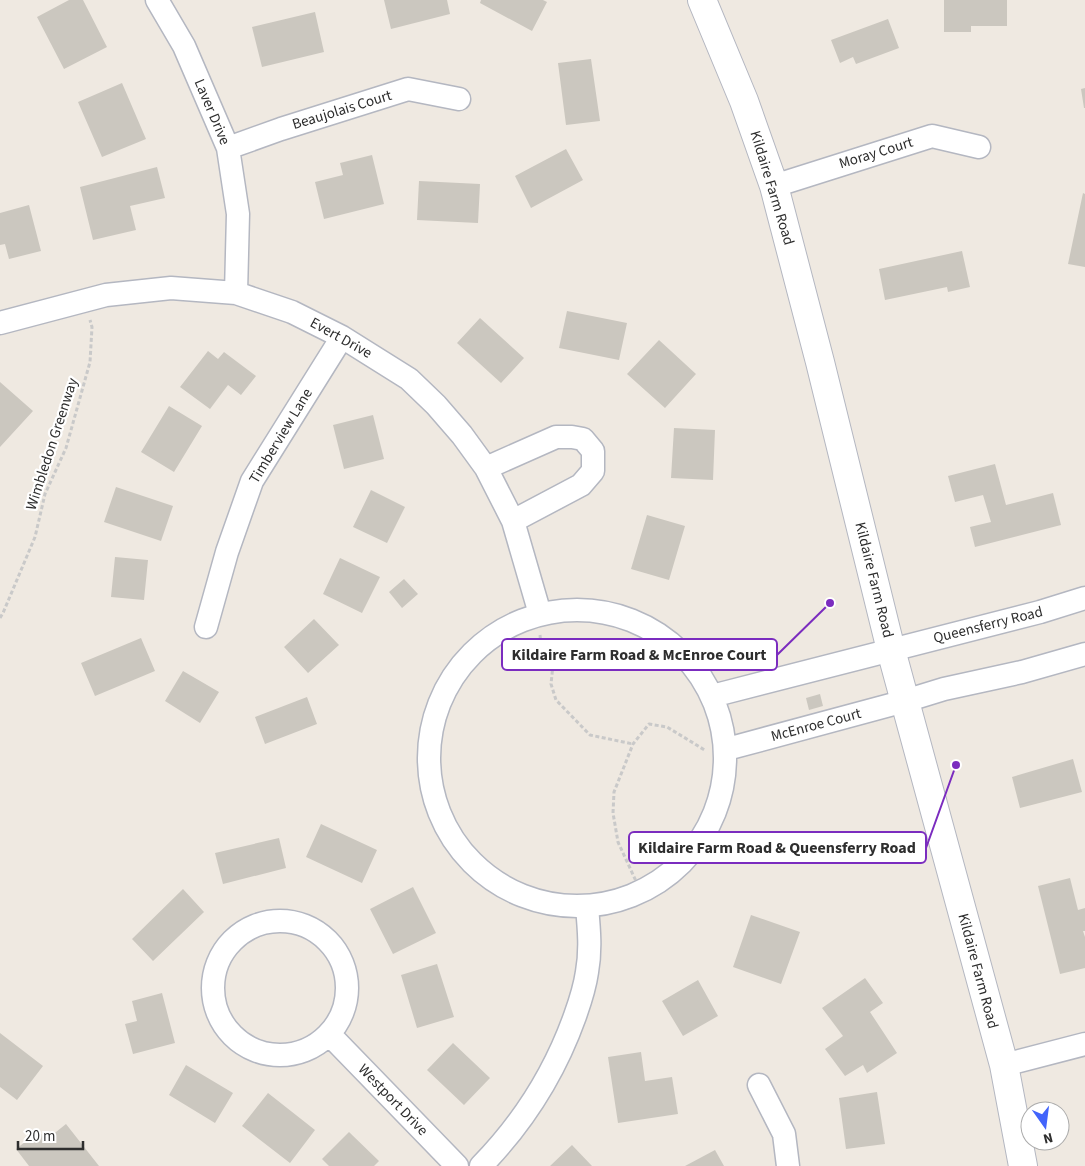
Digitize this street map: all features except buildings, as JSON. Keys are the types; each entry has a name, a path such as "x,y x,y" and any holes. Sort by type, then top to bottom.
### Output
{"main road":[{"name":"Kildaire Farm Road","path":"702,0 744,102 774,186 820,362 891,650 1004,1065 1023,1166"}],"street":[{"name":"Laver Drive","path":"157,0 184,46 228,148 238,214 236,293"},
{"name":"Beaujolais Court","path":"228,148 281,129 408,89 459,99"},
{"name":"Moray Court","path":"774,186 932,136 979,148"},
{"name":"Evert Drive","path":"0,323 106,295 171,288 236,293 292,312 342,337 409,379 436,405 462,435 486,468 513,521 540,614"},
{"name":"Timberview Lane","path":"206,627 227,552 252,481 342,337"},
{"path":"486,468 556,437 582,439 594,451 593,470 581,485 513,521"},
{"name":"Queensferry Road","path":"891,650 1040,612 1085,598"},
{"path":"587,611 615,616 642,625 664,638 684,656 701,677 712,696 727,758 719,804 695,846 674,869 641,892 615,902 587,907 542,904 516,894 491,879 465,855 449,830 436,799 430,768 430,739 436,709 446,687 461,666 498,633 540,614 587,611"},
{"path":"712,696 891,650"},
{"path":"905,701 1085,654"},
{"name":"McEnroe Court","path":"727,758 905,701"},
{"path":"481,1166 497,1150 536,1097 568,1036 580,1003 587,973 590,944 587,907"},
{"path":"288,921 309,927 326,939 339,956 346,975 347,996 341,1017 329,1034 310,1048 287,1055 264,1053 243,1044 237,1039 226,1028 215,1007 212,984 218,961 231,942 248,929 267,922 288,921"},
{"name":"Westport Drive","path":"329,1034 457,1166"},
{"path":"1004,1065 1085,1044"},
{"path":"759,1085 784,1134 788,1166"}],"path":[{"name":"Wimbledon Greenway","path":"0,618 35,538 45,494 66,448 90,362 92,327 84,301"},
{"path":"540,614 541,645 553,665 551,684 556,700 590,735 633,744"},
{"path":"641,892 618,842 613,814 614,792 633,744 649,724 666,727 695,744 727,758"}],"place":[{"name":"Kildaire Farm Road & McEnroe Court","path":"830,603"},
{"name":"Kildaire Farm Road & Queensferry Road","path":"956,765"}]}
